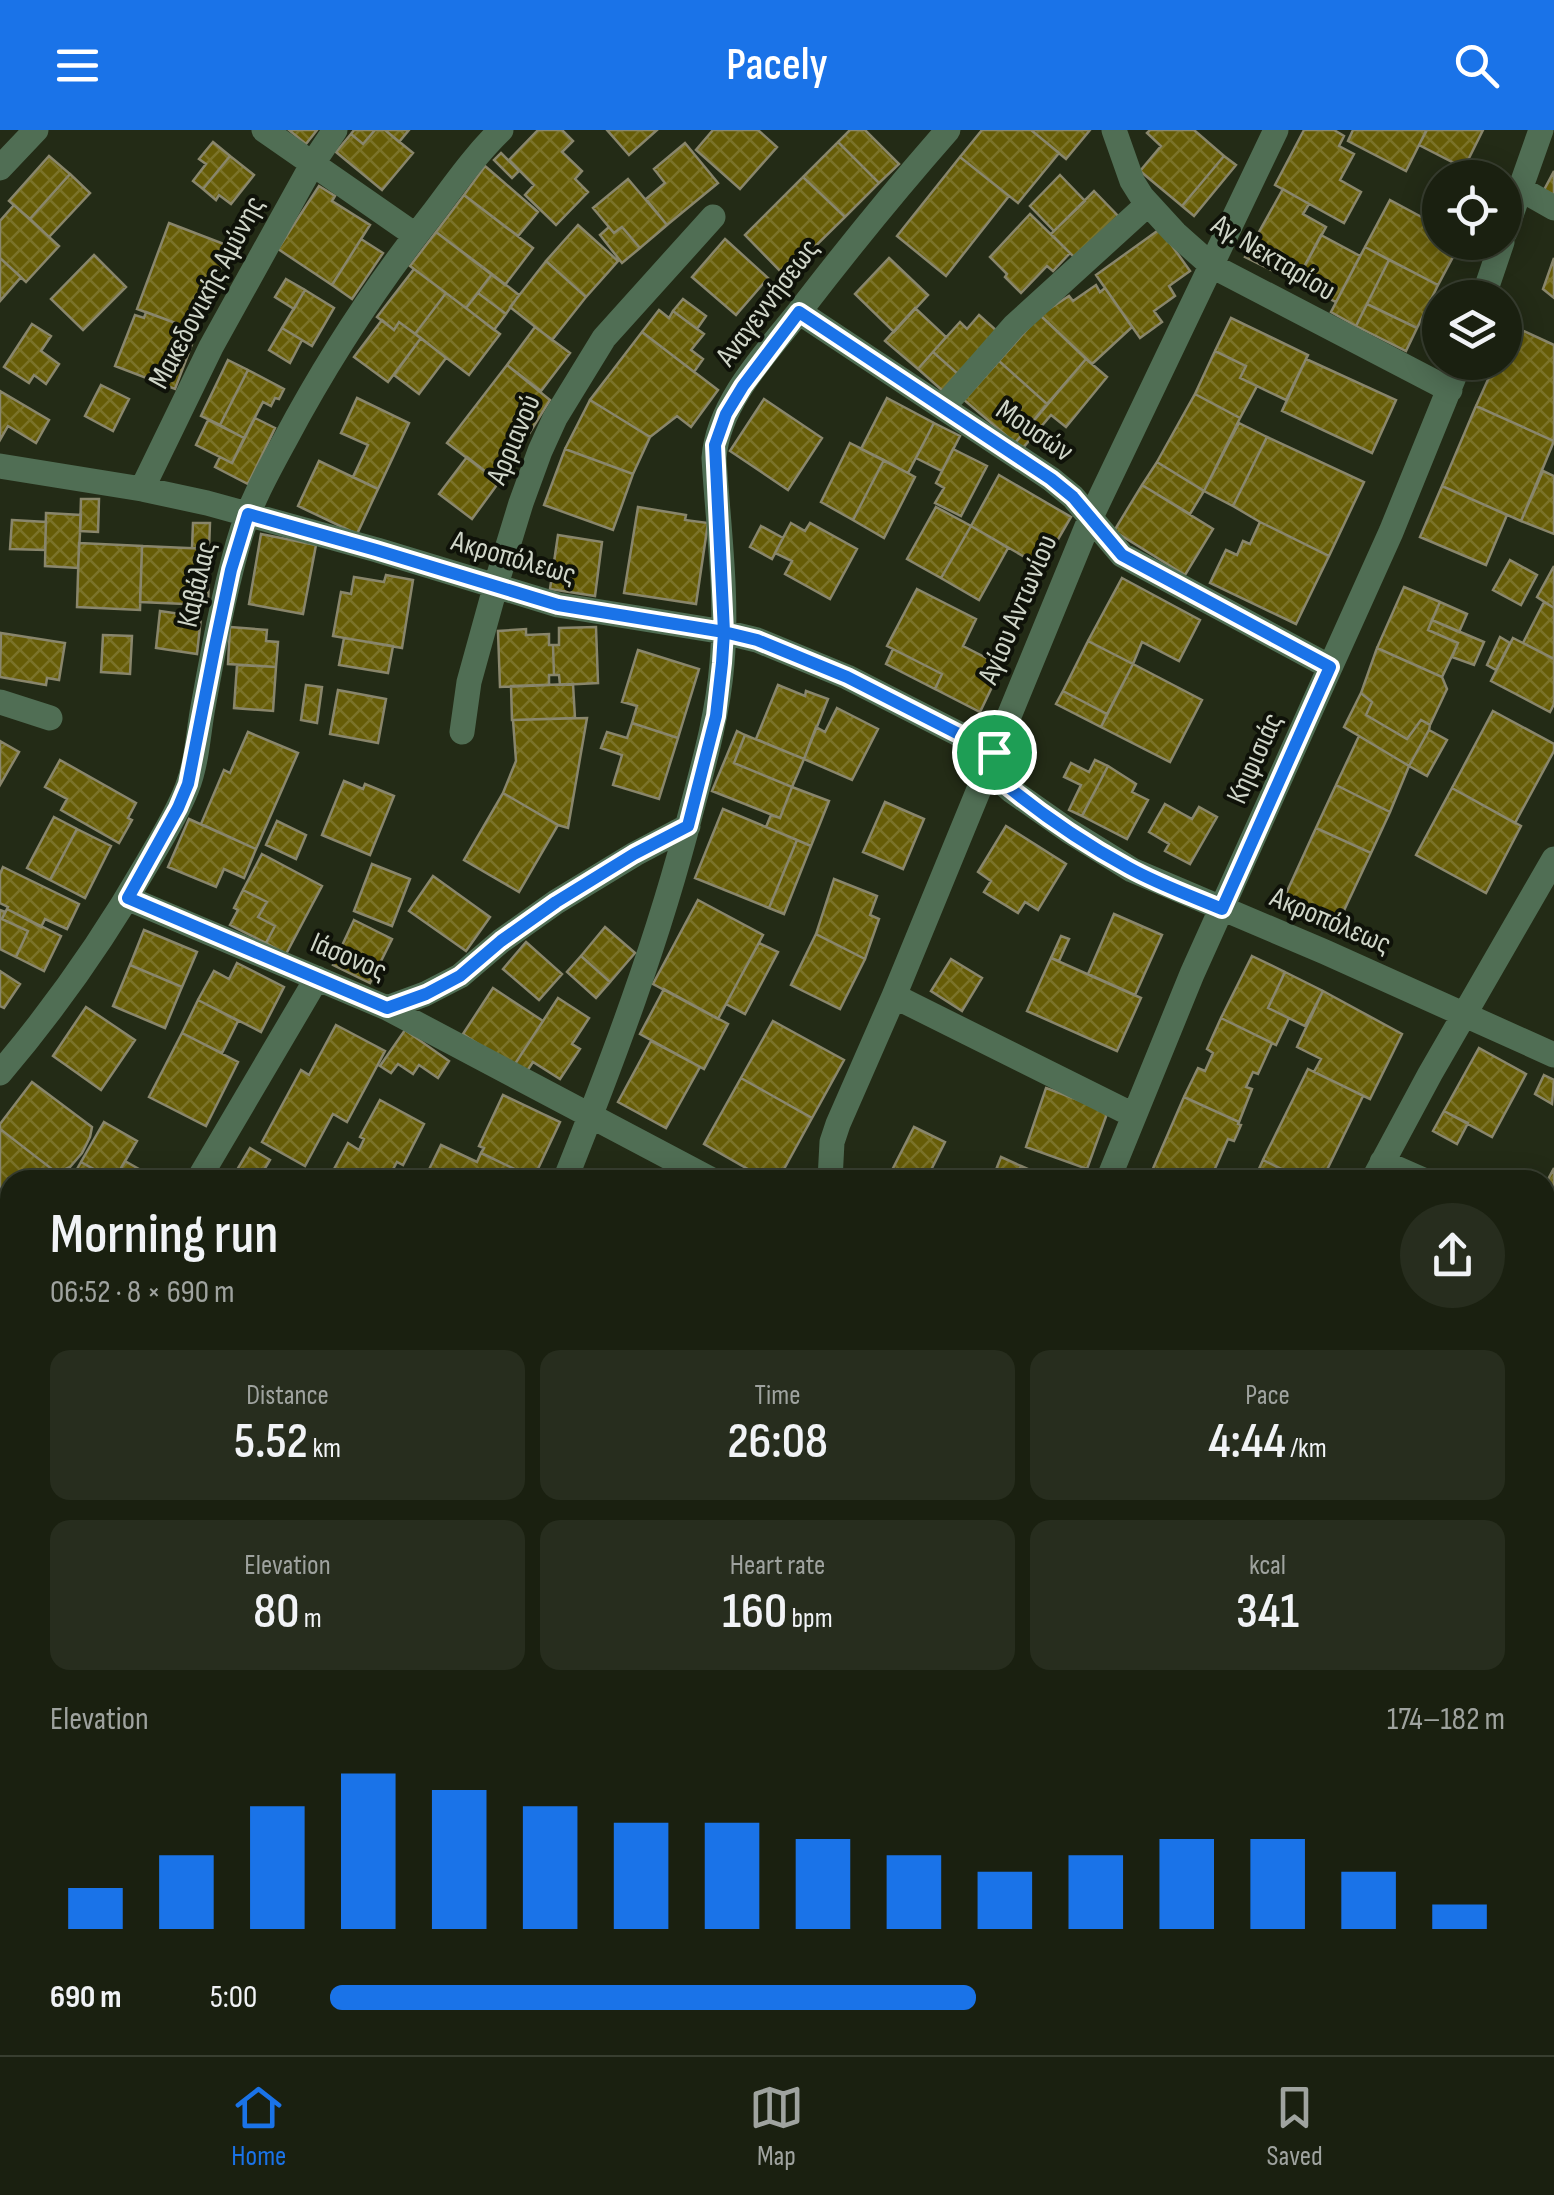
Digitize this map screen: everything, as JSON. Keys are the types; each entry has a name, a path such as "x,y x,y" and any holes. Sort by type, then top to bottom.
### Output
{"street":[{"path":"0,168 36,130"},
{"path":"264,130 415,235"},
{"name":"Μακεδονικής Αμύνης","path":"142,489 211,347 313,162 335,130"},
{"name":"Καβάλας","path":"0,1073 74,980 128,898 178,808 188,784 235,555 248,514 304,404 336,348 415,235 502,130"},
{"name":"Αναγεννήσεως","path":"569,1170 655,938 716,716 724,632 715,445 726,414 799,312 948,130"},
{"name":"Αγ. Νεκταρίου","path":"1114,130 1132,181 1148,204 1212,266 1450,390"},
{"name":"Αγίου Αντωνίου","path":"831,1170 832,1142 838,1124 1090,518 1276,130"},
{"path":"1522,180 1540,130"},
{"path":"1522,190 1554,208"},
{"path":"943,407 1014,326 1148,204"},
{"name":"Αρριανού","path":"462,732 469,682 495,588 540,451 578,377 604,338 713,217"},
{"name":"Μουσών","path":"799,312 1051,479 1073,497 1122,555 1330,667"},
{"name":"Κηφισιάς","path":"1112,1170 1454,380"},
{"name":"Ακροπόλεως","path":"0,466 142,489 248,514 495,588 572,608 724,632 810,660 896,701 991,761 1038,809 1132,870 1554,1056"},
{"path":"0,702 50,718"},
{"path":"387,1008 460,976 556,902 688,826"},
{"path":"1379,1170 1463,1014 1554,859"},
{"name":"Ιάσονος","path":"128,898 387,1008 694,1170"},
{"path":"204,1170 317,978"},
{"path":"894,996 1133,1115"}],"building":[{"path":"289,130 317,130 306,144"},
{"path":"354,130 375,130 363,144 351,134"},
{"path":"375,130 385,130 413,153 382,190 336,152 351,134 363,144"},
{"path":"385,130 409,130 399,142"},
{"path":"538,130 562,130 573,141 562,152 582,171 575,179 588,192 556,225 525,195 534,185 509,160"},
{"path":"607,130 657,130 629,155"},
{"path":"713,130 758,130 777,147 740,189 696,150"},
{"path":"850,130 865,130 899,164 879,183 838,142"},
{"path":"982,130 1031,130 1059,153 1018,203 960,157"},
{"path":"1031,130 1090,130 1066,159"},
{"path":"1194,130 1224,156 1182,206 1140,171 1161,146 1147,133"},
{"path":"1304,130 1334,130 1344,136 1339,146 1354,154 1340,180 1361,192 1344,223 1275,185"},
{"path":"1353,130 1426,131 1406,171 1348,141"},
{"path":"1427,130 1483,130 1468,160 1448,160 1419,145"},
{"path":"213,142 230,156 203,189 193,181 206,164 199,159"},
{"path":"838,142 879,183 845,217 803,177"},
{"path":"685,143 718,183 667,225 646,199 665,183 654,169"},
{"path":"501,153 519,171 512,178 494,160"},
{"path":"49,156 70,174 30,219 9,201"},
{"path":"230,156 254,175 231,204 219,195 216,200 203,189"},
{"path":"1224,156 1236,165 1194,216 1182,206"},
{"path":"960,157 1009,196 946,276 897,236"},
{"path":"485,166 538,212 518,236 464,195"},
{"path":"1554,171 1554,195 1544,190"},
{"path":"70,174 90,193 49,237 30,219"},
{"path":"1060,175 1085,201 1054,231 1030,206"},
{"path":"803,177 845,217 785,276 745,235"},
{"path":"628,179 667,225 640,248 622,227 614,233 593,208"},
{"path":"319,186 335,196 332,201 370,225 332,285 278,249"},
{"path":"1283,189 1309,204 1303,214 1326,227 1296,282 1245,257"},
{"path":"1094,191 1120,218 1077,260 1051,234"},
{"path":"464,195 533,248 505,285 436,232"},
{"path":"1390,200 1422,217 1422,260 1451,260 1441,280 1428,280 1365,247"},
{"path":"14,205 59,246 26,282 0,258 0,221"},
{"path":"1030,214 1070,253 1053,271 1047,266 1021,293 990,257"},
{"path":"169,223 229,246 197,331 137,309"},
{"path":"578,225 618,261 586,297 546,261"},
{"path":"609,227 614,233 622,227 640,248 622,263 600,235"},
{"path":"1160,229 1190,271 1169,286 1175,296 1154,311 1162,322 1140,338 1096,275"},
{"path":"436,232 492,274 466,308 410,266"},
{"path":"1321,235 1360,256 1336,302 1296,282"},
{"path":"361,239 383,253 352,299 332,285"},
{"path":"725,239 768,278 736,315 692,277"},
{"path":"1365,247 1389,260 1356,326 1331,312"},
{"path":"94,255 126,287 83,330 51,299"},
{"path":"0,258 21,277 0,301"},
{"path":"889,258 928,295 894,332 855,294"},
{"path":"1554,258 1554,298 1543,289"},
{"path":"1389,260 1428,280 1422,280 1422,318 1417,328 1367,304"},
{"path":"546,261 586,297 552,340 510,307"},
{"path":"414,269 446,293 415,334 399,322 394,330 377,317"},
{"path":"492,274 519,295 506,314 478,293"},
{"path":"286,279 305,290 294,309 275,297"},
{"path":"1096,285 1100,292 1105,288 1132,327 1092,364 1040,315 1069,296 1073,301"},
{"path":"305,290 334,308 312,346 282,328"},
{"path":"446,293 500,334 469,375 415,334"},
{"path":"478,293 506,314 494,330 466,308"},
{"path":"683,299 706,316 697,329 673,311"},
{"path":"1367,304 1417,328 1406,351 1356,326"},
{"path":"915,308 946,337 918,369 885,341"},
{"path":"659,310 669,318 673,311 704,334 691,350 703,359 694,372 642,332"},
{"path":"146,312 197,331 175,389 115,366 135,315 144,318"},
{"path":"979,315 997,331 959,375 933,352 960,322 967,329"},
{"path":"1040,315 1086,359 1047,404 999,361"},
{"path":"1231,318 1308,355 1286,400 1240,378 1246,366 1215,351"},
{"path":"382,320 394,330 399,322 421,338 388,382 354,357"},
{"path":"32,324 51,336 41,351 59,364 46,384 34,375 29,383 4,367"},
{"path":"535,327 570,353 541,391 507,365"},
{"path":"282,328 302,340 290,363 269,350"},
{"path":"1522,330 1554,345 1554,441 1476,406 1488,380 1522,380"},
{"path":"642,332 718,390 691,427 677,416 650,437 590,400"},
{"path":"421,338 446,358 419,394 394,375"},
{"path":"1215,351 1246,366 1240,378 1257,386 1240,418 1195,394"},
{"path":"933,352 959,375 944,392 918,369"},
{"path":"1086,359 1107,377 1066,427 1051,415 1022,449 1015,443"},
{"path":"1306,359 1396,400 1372,453 1282,411"},
{"path":"228,360 248,370 220,425 201,416"},
{"path":"999,361 1047,404 1015,443 964,400"},
{"path":"507,365 550,400 499,482 447,443"},
{"path":"248,370 284,389 271,406 263,402 244,438 220,425"},
{"path":"101,385 129,399 113,431 85,416"},
{"path":"0,391 49,420 36,443 8,426 0,440"},
{"path":"1195,394 1240,418 1204,491 1157,462"},
{"path":"357,398 409,423 378,489 353,477 368,445 341,433"},
{"path":"887,398 934,423 908,473 861,449"},
{"path":"764,399 822,438 788,490 730,451"},
{"path":"590,400 650,437 633,474 565,449"},
{"path":"1476,406 1554,441 1521,521 1442,486"},
{"path":"255,418 275,428 248,484 215,467 220,457 232,463"},
{"path":"208,420 244,438 232,463 196,445"},
{"path":"934,423 960,436 942,471 916,458"},
{"path":"1239,423 1267,437 1233,506 1204,491"},
{"path":"1267,437 1364,482 1329,556 1233,506"},
{"path":"850,443 884,460 853,520 821,502"},
{"path":"565,449 633,474 613,530 544,505"},
{"path":"953,449 987,466 961,516 935,503 944,488 936,483"},
{"path":"467,457 499,482 472,519 439,494"},
{"path":"884,460 915,477 884,538 853,520"},
{"path":"319,461 378,489 357,534 298,506"},
{"path":"1157,462 1204,491 1190,514 1142,485"},
{"path":"1543,471 1554,476 1554,534 1521,521"},
{"path":"999,475 1071,517 1042,567 971,526"},
{"path":"1142,485 1213,529 1185,575 1114,531"},
{"path":"1442,486 1507,515 1486,565 1420,537"},
{"path":"81,499 99,499 98,532 80,531"},
{"path":"638,507 708,523 696,604 624,593"},
{"path":"936,507 971,526 941,578 907,559"},
{"path":"46,513 81,515 78,568 45,566"},
{"path":"12,520 46,522 45,550 10,549"},
{"path":"1260,522 1329,556 1296,624 1210,583 1226,550 1237,555 1243,541 1250,544"},
{"path":"193,523 210,523 209,549 192,548"},
{"path":"791,523 805,531 810,523 857,549 830,599 785,574 792,561 775,553"},
{"path":"761,526 783,538 772,559 750,547"},
{"path":"971,526 1008,548 979,600 941,578"},
{"path":"261,534 316,545 303,614 249,604"},
{"path":"558,535 602,542 595,596 550,589"},
{"path":"79,543 142,546 140,610 77,607"},
{"path":"142,546 209,549 208,557 197,557 196,574 209,574 208,605 140,602"},
{"path":"1510,560 1537,575 1521,605 1493,590"},
{"path":"1554,566 1554,608 1537,597"},
{"path":"386,575 413,580 402,648 333,636 341,592 351,594 354,577 384,582"},
{"path":"1122,578 1200,620 1179,661 1142,642 1133,664 1088,641"},
{"path":"1404,587 1440,602 1428,630 1458,643 1442,677 1377,648"},
{"path":"917,589 976,619 963,646 1002,666 980,712 935,689 942,674 887,646"},
{"path":"1440,602 1467,614 1459,632 1432,620"},
{"path":"1544,602 1554,608 1554,659 1523,643"},
{"path":"160,611 201,617 197,654 156,648"},
{"path":"1432,620 1484,642 1474,665 1452,657 1458,643 1428,630"},
{"path":"230,627 267,630 266,641 278,642 276,667 228,664"},
{"path":"596,627 598,683 560,685 559,675 554,675 553,645 559,645 559,628"},
{"path":"526,629 526,635 549,634 554,675 549,675 549,685 500,687 498,631"},
{"path":"1,633 65,643 59,680 47,678 46,685 0,677"},
{"path":"103,635 132,636 130,674 101,672"},
{"path":"1500,637 1510,643 1496,670 1487,665"},
{"path":"344,638 393,646 388,673 339,665"},
{"path":"1513,638 1554,659 1554,704 1550,712 1491,681"},
{"path":"1088,641 1133,664 1107,714 1063,691"},
{"path":"1377,648 1442,677 1447,689 1430,725 1421,720 1407,739 1366,715 1372,702 1361,693"},
{"path":"893,649 942,674 935,689 886,664"},
{"path":"638,650 699,669 678,738 632,723 637,706 622,702"},
{"path":"1133,664 1202,700 1170,762 1101,727"},
{"path":"237,665 276,667 273,711 234,708"},
{"path":"573,684 575,718 512,720 511,686"},
{"path":"306,685 322,687 317,723 301,720"},
{"path":"778,685 805,696 806,691 828,699 804,759 756,739"},
{"path":"338,690 386,699 378,743 330,734"},
{"path":"1063,691 1107,714 1101,727 1056,704"},
{"path":"1361,693 1372,702 1366,715 1407,739 1421,720 1430,725 1409,766 1344,727"},
{"path":"837,708 878,729 852,780 804,759 816,727 825,732"},
{"path":"1493,711 1554,744 1554,751 1515,823 1452,788"},
{"path":"587,718 568,828 503,793 516,761 513,720"},
{"path":"632,723 678,738 659,799 613,785 622,755 601,748 607,732 627,738"},
{"path":"1429,730 1447,740 1427,776 1409,766"},
{"path":"737,731 745,735 734,763 792,787 780,818 712,791"},
{"path":"248,732 298,753 256,849 201,824 224,770 230,773"},
{"path":"745,735 804,759 792,787 734,763"},
{"path":"1359,736 1409,766 1390,812 1336,785"},
{"path":"0,741 19,752 0,785"},
{"path":"60,760 136,803 119,843 61,810 67,799 45,787"},
{"path":"1095,760 1108,766 1082,816 1069,810 1081,785 1064,777 1071,763 1089,772"},
{"path":"1108,766 1136,784 1132,792 1148,800 1127,839 1082,816"},
{"path":"344,781 363,789 365,784 394,796 370,855 322,835"},
{"path":"1336,785 1390,812 1371,853 1316,828"},
{"path":"792,787 829,801 811,846 766,827 771,815 780,818"},
{"path":"1452,788 1521,826 1486,893 1416,855"},
{"path":"503,793 558,825 519,892 464,860"},
{"path":"885,802 924,819 903,869 863,852"},
{"path":"1165,804 1192,819 1199,807 1217,817 1190,864 1165,851 1169,844 1149,832"},
{"path":"723,809 797,840 769,908 695,878"},
{"path":"54,817 77,829 50,880 27,868"},
{"path":"189,819 256,849 244,878 224,869 216,887 168,867"},
{"path":"277,821 306,835 296,859 266,845"},
{"path":"1006,826 1066,864 1038,910 1025,902 1018,913 984,892 991,881 978,872"},
{"path":"1316,828 1371,853 1339,921 1285,896"},
{"path":"77,829 111,846 85,898 50,880"},
{"path":"797,840 811,846 784,914 769,908"},
{"path":"262,854 322,886 286,954 266,943 275,926 258,917 267,902 243,890"},
{"path":"372,864 410,879 392,926 354,911"},
{"path":"3,867 79,904 67,929 45,919 41,927 0,903"},
{"path":"433,876 490,917 466,951 409,911"},
{"path":"834,879 877,896 870,915 879,919 865,959 816,934"},
{"path":"243,890 267,902 258,917 275,926 266,943 230,925"},
{"path":"698,900 763,935 718,1019 653,984"},
{"path":"7,909 61,936 44,971 16,957 28,931 2,919"},
{"path":"0,910 5,912 2,919 28,931 16,957 0,949"},
{"path":"1114,914 1162,935 1135,995 1088,974"},
{"path":"354,920 392,939 370,983 333,965"},
{"path":"605,927 635,953 610,982 581,956"},
{"path":"144,930 197,952 182,987 130,965"},
{"path":"816,934 865,959 840,1009 791,985"},
{"path":"1061,936 1069,939 1059,961 1051,958"},
{"path":"526,942 562,974 539,1000 503,969"},
{"path":"759,943 778,952 745,1014 726,1004"},
{"path":"581,956 610,982 596,998 567,972"},
{"path":"1252,956 1285,972 1268,1008 1289,1018 1276,1045 1221,1018"},
{"path":"1051,958 1141,998 1117,1051 1027,1011"},
{"path":"951,959 982,978 962,1011 931,991"},
{"path":"237,963 284,987 261,1032 198,1000 214,971 229,979"},
{"path":"130,965 182,987 165,1028 113,1006"},
{"path":"0,971 20,984 4,1008 0,1006"},
{"path":"1285,972 1323,991 1305,1026 1268,1008"},
{"path":"493,988 543,1021 513,1067 463,1034"},
{"path":"664,989 728,1024 704,1069 640,1034"},
{"path":"1323,991 1402,1034 1370,1099 1314,1072 1321,1059 1297,1047"},
{"path":"558,998 589,1018 572,1044 580,1049 560,1079 533,1062 525,1074 513,1067"},
{"path":"198,1000 238,1021 222,1053 182,1033"},
{"path":"86,1007 135,1040 101,1090 53,1056"},
{"path":"1221,1018 1272,1043 1258,1074 1253,1072 1246,1087 1252,1089 1239,1122 1184,1097 1198,1068 1205,1071 1213,1053 1207,1049"},
{"path":"773,1021 844,1060 812,1118 741,1078"},
{"path":"336,1025 385,1051 347,1122 333,1114 305,1166 262,1142 301,1070 309,1075"},
{"path":"405,1030 449,1061 438,1078 419,1065 413,1074 398,1064 391,1073 380,1066"},
{"path":"182,1033 238,1062 206,1126 149,1097"},
{"path":"651,1041 700,1067 666,1128 618,1102"},
{"path":"1479,1048 1526,1074 1492,1137 1444,1111"},
{"path":"1308,1069 1363,1096 1327,1170 1284,1170 1263,1160"},
{"path":"1544,1075 1554,1080 1552,1104 1535,1094"},
{"path":"741,1078 812,1118 783,1170 750,1170 704,1144"},
{"path":"32,1082 92,1127 82,1153 70,1167 53,1170 0,1129"},
{"path":"1046,1088 1108,1111 1087,1169 1026,1147"},
{"path":"503,1095 560,1122 537,1170 516,1170 481,1153 484,1148 479,1146"},
{"path":"1184,1097 1241,1125 1234,1141 1228,1139 1214,1170 1152,1170"},
{"path":"380,1100 424,1124 403,1165 397,1162 393,1170 334,1170 348,1143 359,1150 364,1139 360,1137"},
{"path":"1444,1111 1468,1123 1457,1144 1433,1131"},
{"path":"104,1122 137,1141 120,1170 96,1170 81,1162"},
{"path":"914,1127 945,1142 931,1170 892,1170"},
{"path":"0,1129 53,1170 0,1170"},
{"path":"441,1145 477,1162 481,1153 516,1170 429,1170"},
{"path":"250,1148 270,1160 264,1170 237,1170"},
{"path":"1001,1157 1021,1166 1019,1170 996,1170"},
{"path":"1263,1160 1284,1170 1258,1170"},
{"path":"125,1161 141,1170 120,1170"},
{"path":"81,1162 95,1170 76,1170"}],"route":[{"path":"994,752 847,677 757,640 724,632 558,605 248,514 231,570 188,784 128,898 387,1008 460,976 556,902 688,826 716,716 722,663 724,632 715,445 726,414 743,386 799,312 1051,479 1073,497 1122,555 1330,667 1222,909 1132,870 1069,831 988,770 994,752"}]}
